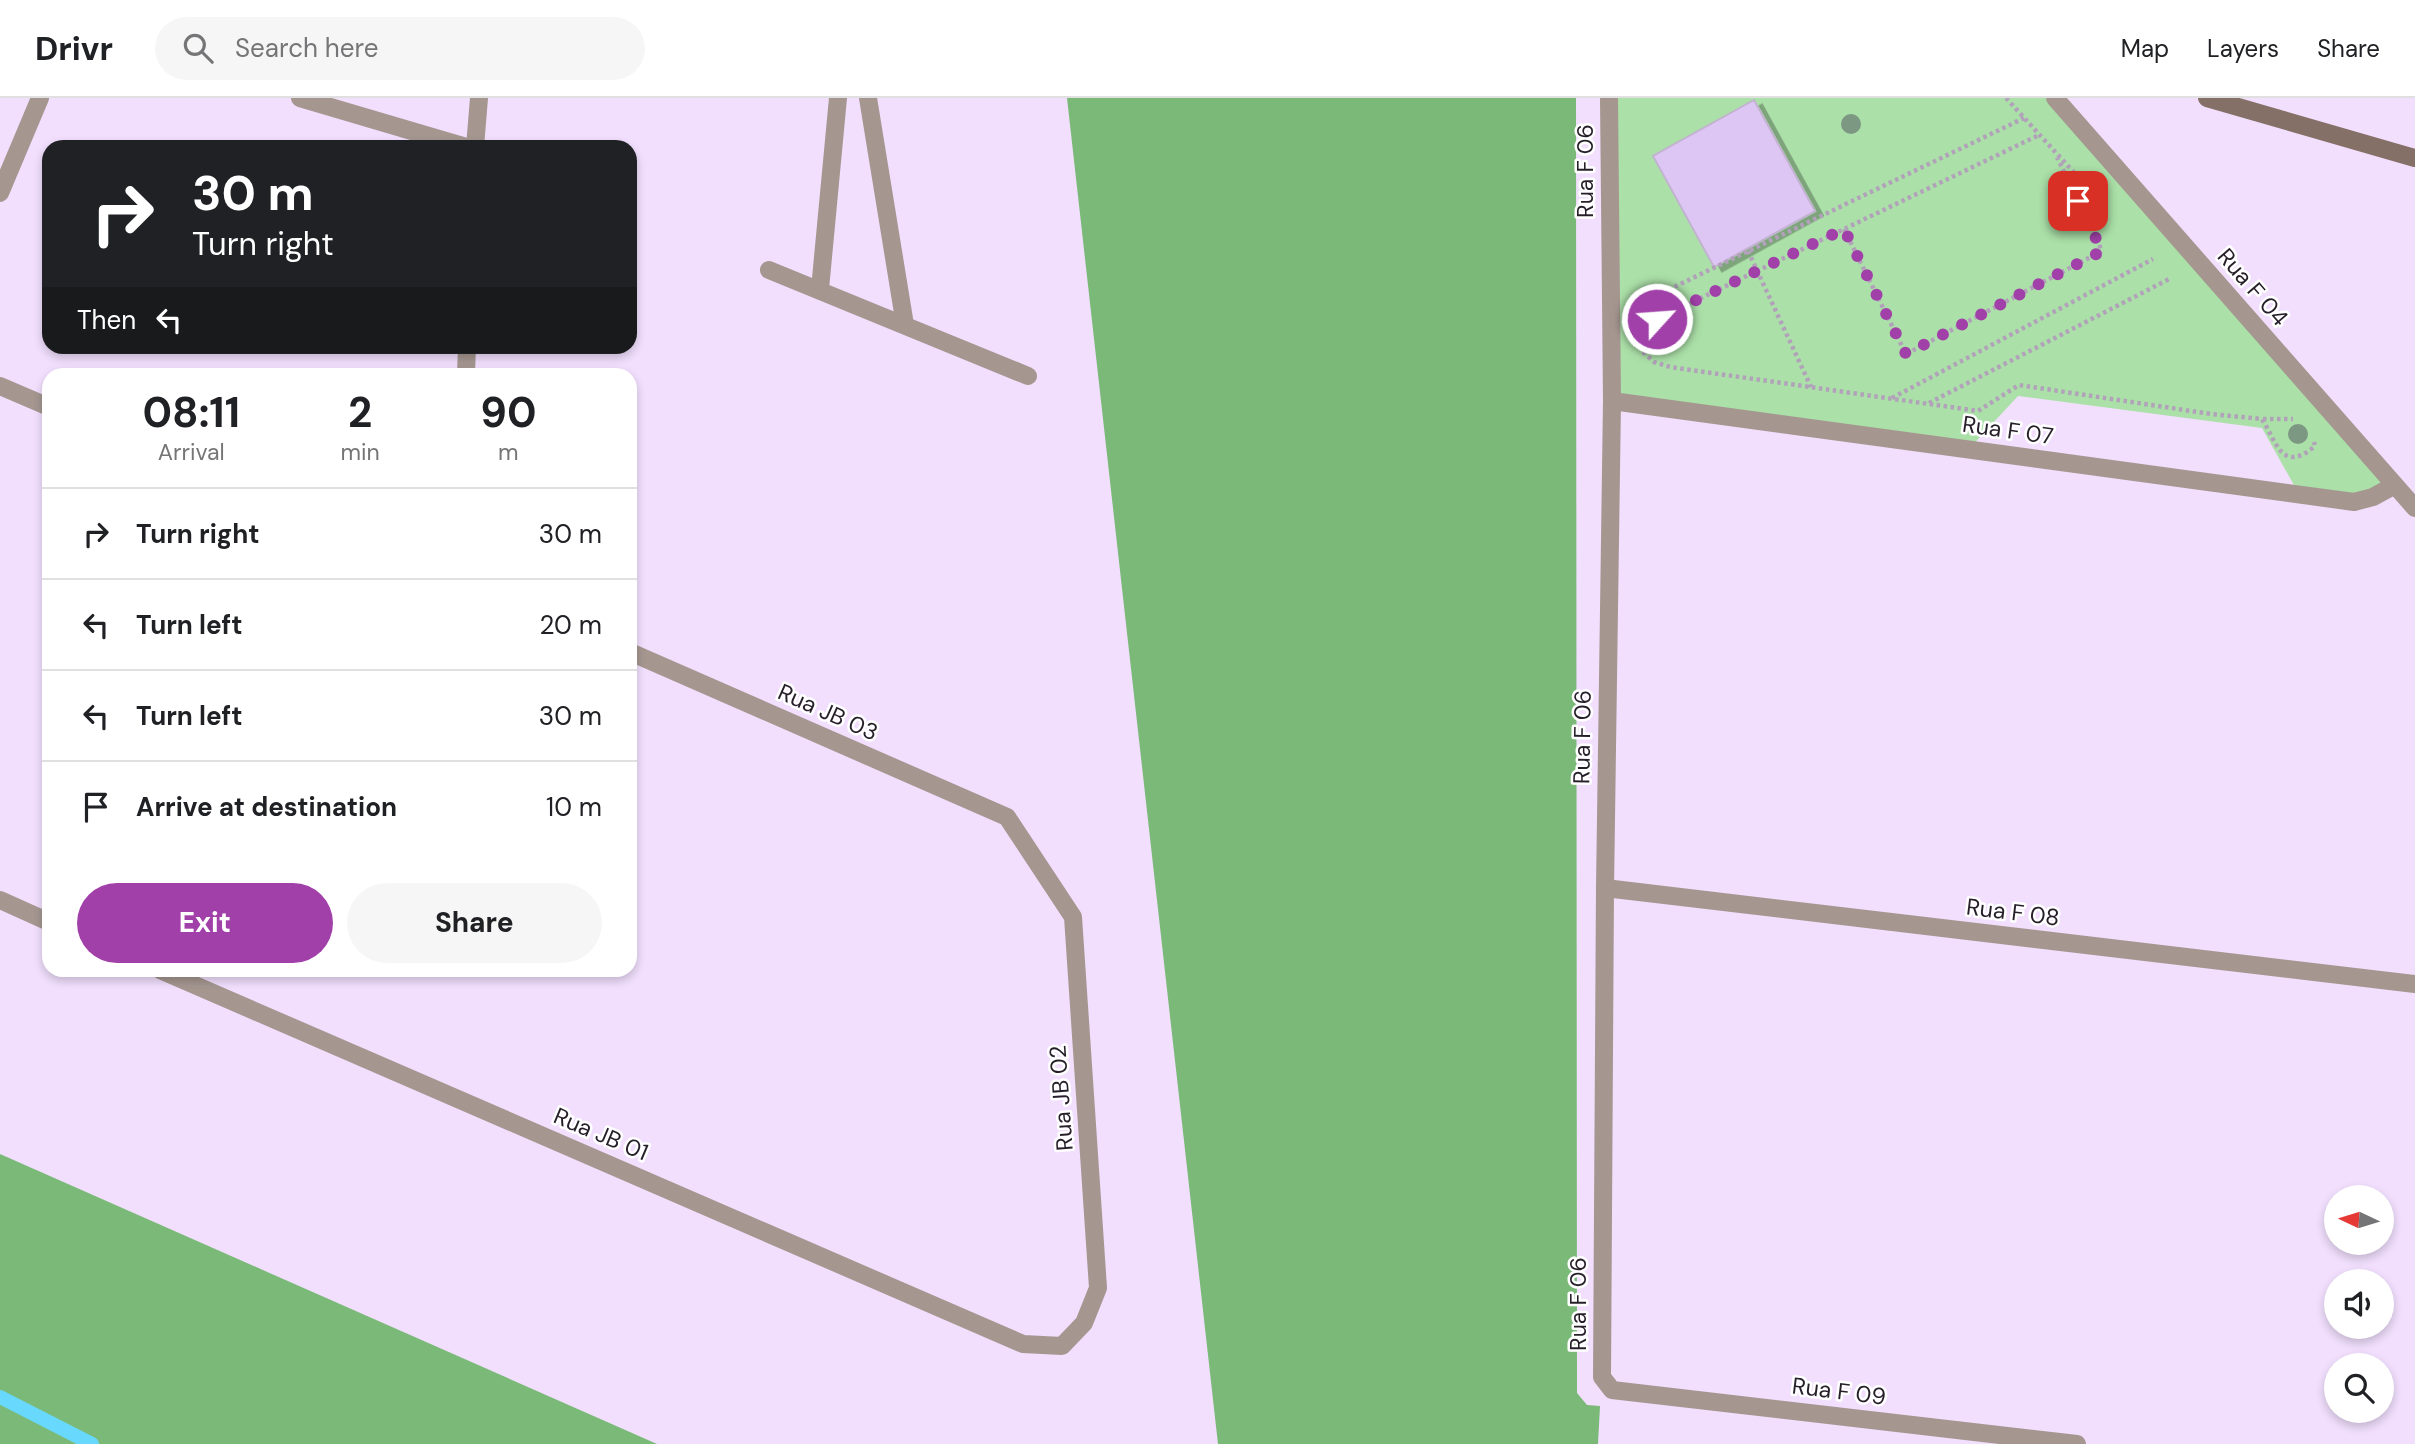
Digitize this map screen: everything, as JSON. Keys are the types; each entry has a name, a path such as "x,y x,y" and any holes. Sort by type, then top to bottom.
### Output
{"street":[{"path":"0,193 40,98"},
{"path":"300,98 443,140"},
{"path":"476,140 479,98"},
{"path":"820,289 838,98"},
{"path":"868,98 905,325"},
{"name":"Rua F 06","path":"1602,1377 1612,401 1609,98"},
{"name":"Rua F 04","path":"2055,98 2415,508"},
{"path":"2207,98 2415,158"},
{"path":"769,270 1028,376"},
{"path":"0,386 42,404"},
{"name":"Rua F 07","path":"1612,401 2354,502 2373,497 2395,485"},
{"name":"Rua JB 03","path":"637,655 1007,817"},
{"name":"Rua JB 02","path":"1007,817 1073,917 1098,1288 1084,1323 1062,1346 1023,1343"},
{"name":"Rua F 08","path":"1605,888 2415,984"},
{"path":"0,900 42,919"},
{"name":"Rua JB 01","path":"176,977 1023,1343"},
{"name":"Rua F 09","path":"1602,1377 1612,1390 2077,1444"}],"path":[{"path":"2006,98 2082,181"},
{"path":"1633,307 2024,118"},
{"path":"1633,331 2039,135"},
{"path":"1844,229 1906,354 2102,251 2055,152"},
{"path":"2144,249 2180,288"},
{"path":"1748,251 1811,387"},
{"path":"1891,399 2153,259"},
{"path":"1927,404 2171,278"},
{"path":"1641,351 1654,362 1670,367 1978,411 2019,385 2211,414 2299,419 2290,409"},
{"path":"2262,419 2284,456 2295,458 2306,454 2315,446 2314,438"}],"green space":[{"path":"1067,98 1576,98 1577,1393 1587,1405 1600,1406 1598,1444 1218,1444"},
{"path":"1610,98 2055,98 2395,485 2373,497 2299,494 2262,428 2018,396 1969,449 1612,401"},
{"path":"0,1154 657,1444 0,1444"}],"building":[{"path":"1754,100 1815,211 1714,267 1653,156"}],"waterway":[{"path":"0,1397 92,1444"}],"route":[{"path":"1657,319 1844,229 1906,354 2102,251 2078,201"}]}
